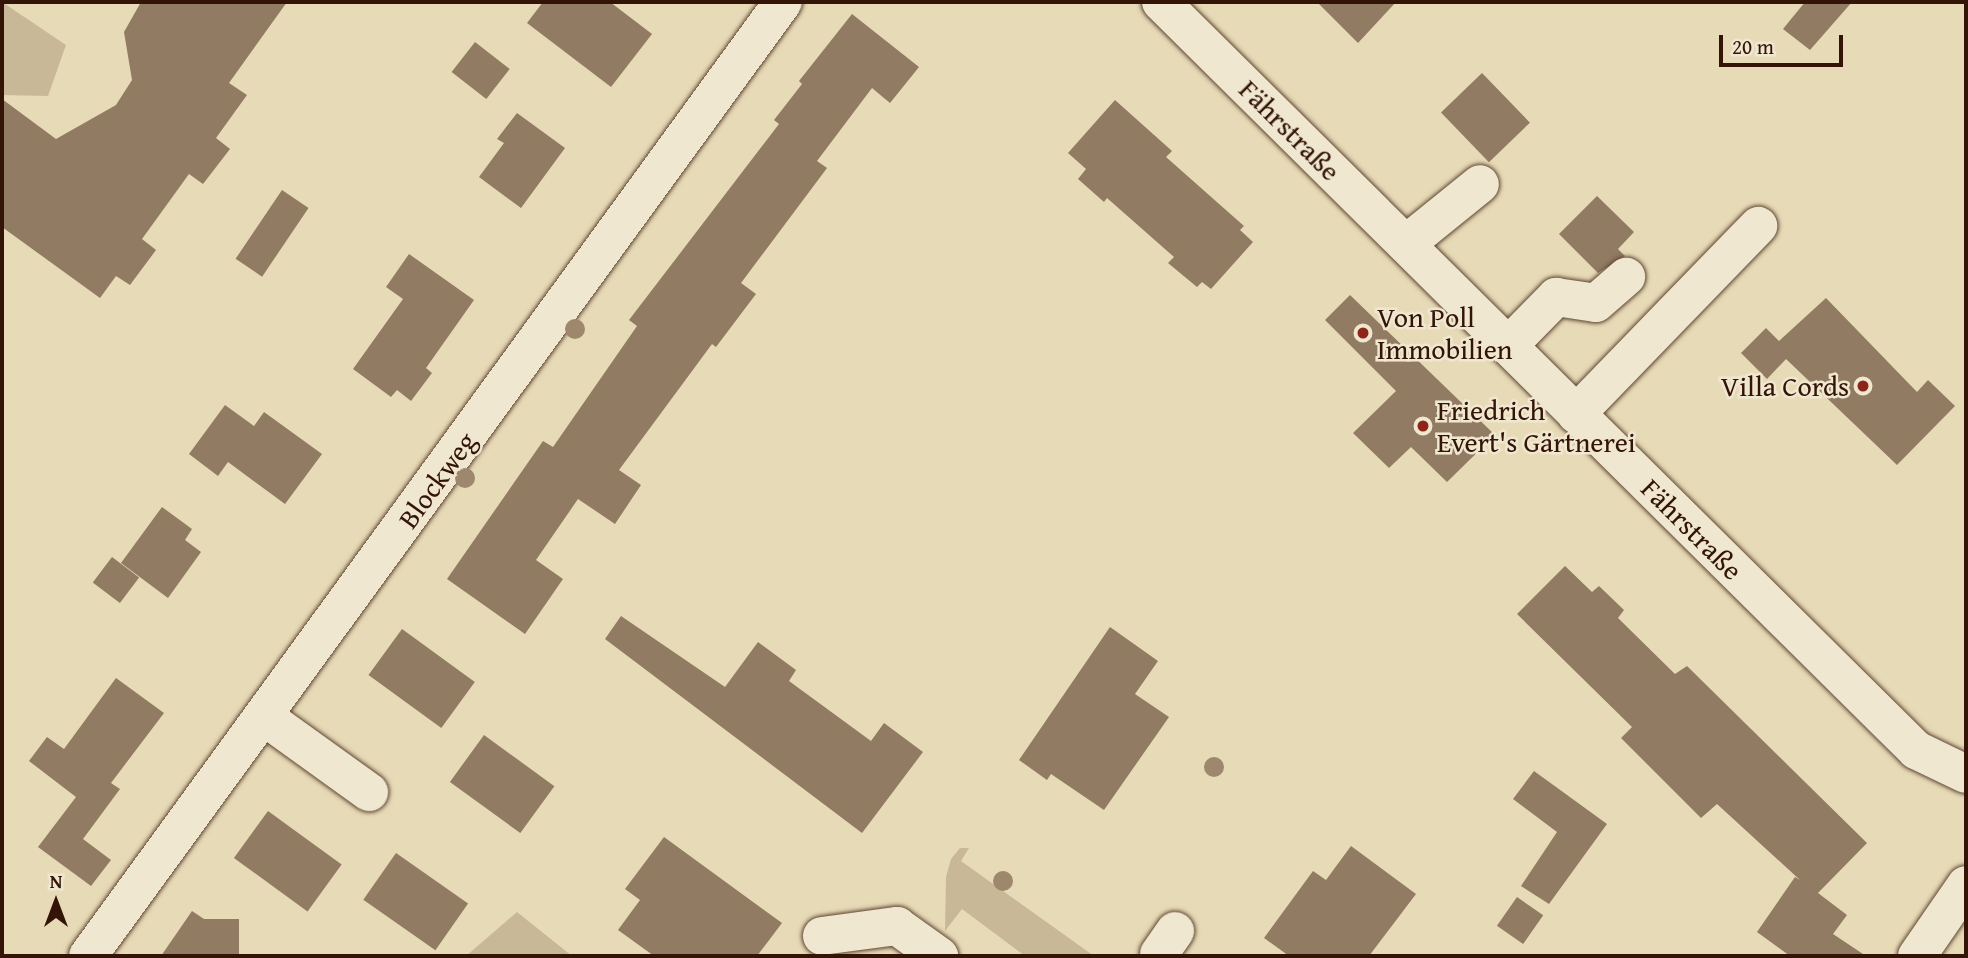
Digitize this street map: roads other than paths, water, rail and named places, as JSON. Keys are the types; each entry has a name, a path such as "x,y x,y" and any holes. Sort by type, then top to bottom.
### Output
{"street":[{"name":"Blockweg","path":"88,956 266,718 783,2"},
{"name":"Fährstraße","path":"1161,2 1916,750 1966,774"},
{"path":"1406,244 1480,184"},
{"path":"1576,414 1758,226"},
{"path":"1508,346 1556,297 1596,303 1626,277"},
{"path":"266,718 369,792"},
{"path":"1917,956 1966,885"},
{"path":"822,936 897,926 939,956"}],"place":[{"name":"Von Poll Immobilien","path":"1363,333"},
{"name":"Villa Cords","path":"1863,386"},
{"name":"Friedrich Evert's Gärtnerei","path":"1423,426"}]}
